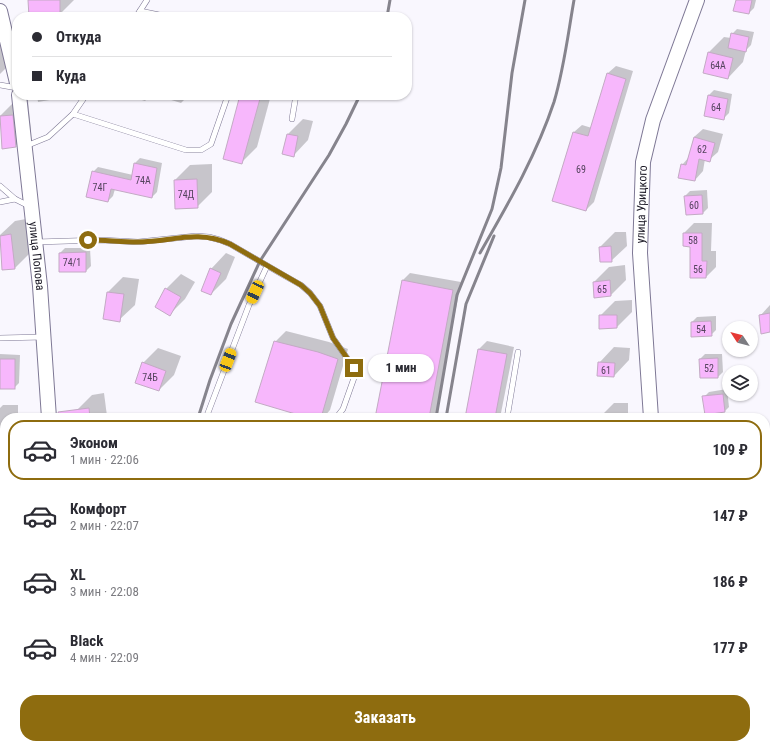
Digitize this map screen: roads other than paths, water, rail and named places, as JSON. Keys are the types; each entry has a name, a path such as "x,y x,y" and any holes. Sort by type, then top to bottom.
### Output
{"main road":[{"name":"улица Урицкого","path":"651,413 640,253 643,162 653,120 697,0"},
{"path":"0,11 12,62"},
{"name":"улица Попова","path":"20,100 32,207 44,337 49,413"}],"lane":[{"path":"147,0 140,10 148,12"},
{"path":"0,85 12,87"},
{"path":"25,146 48,137 73,114 83,100"},
{"path":"73,114 186,150 201,150 211,144 226,100"},
{"path":"292,119 295,100"},
{"path":"0,186 15,199 32,207"},
{"path":"0,202 15,199"},
{"path":"35,242 101,240 138,242 196,236 209,237 230,244 301,285 310,293 320,306 333,338 354,368 354,378 343,409 340,413"},
{"path":"208,413 249,305 267,266"},
{"path":"0,338 44,337"},
{"path":"509,413 518,352"}],"railway":[{"path":"388,12 390,0"},
{"path":"437,413 457,295 492,209 501,168 512,73 525,0"},
{"path":"480,253 521,179 547,122 554,102 566,51 574,0"},
{"path":"200,413 231,324 260,261 329,155 358,100"},
{"path":"447,413 466,304 494,236"}]}
